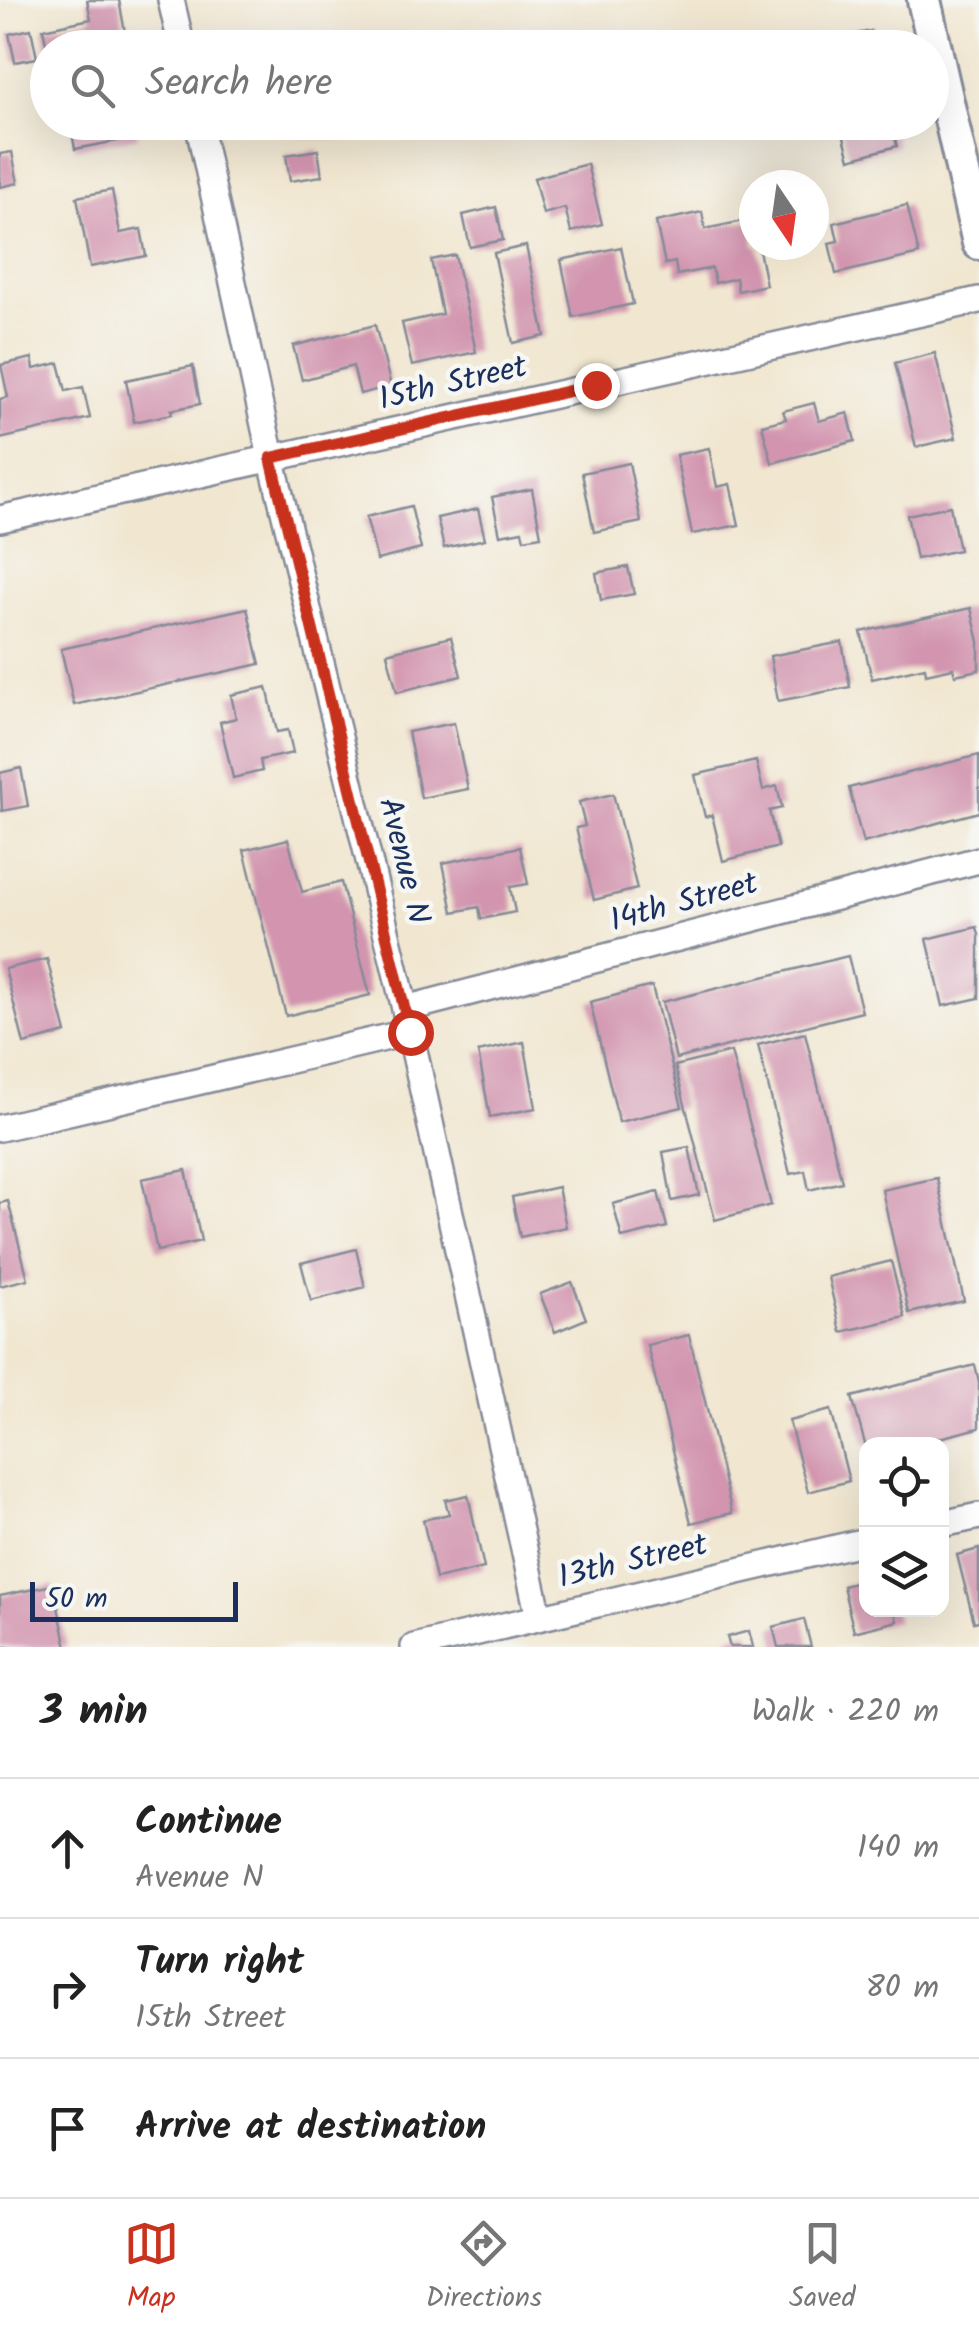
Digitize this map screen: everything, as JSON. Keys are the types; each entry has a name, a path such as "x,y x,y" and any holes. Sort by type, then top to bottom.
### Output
{"street":[{"path":"172,0 178,30"},
{"path":"924,0 931,30"},
{"path":"949,110 979,243"},
{"name":"Avenue N","path":"202,140 271,458 408,1021 539,1617"},
{"name":"15th Street","path":"0,519 979,300"},
{"name":"14th Street","path":"0,1128 408,1021 979,860"},
{"path":"949,1522 979,1516"},
{"name":"13th Street","path":"414,1647 859,1544"}],"building":[{"path":"87,0 119,0 125,30 43,30 43,29 91,19"},
{"path":"31,29 30,59 15,62 9,34"},
{"path":"73,140 122,140 75,149"},
{"path":"845,140 896,140 897,146 850,159"},
{"path":"318,150 322,176 290,181 286,155"},
{"path":"12,152 18,183 0,187 0,154"},
{"path":"587,164 602,224 571,232 565,208 543,214 534,178"},
{"path":"112,190 120,233 141,229 146,256 90,267 77,197"},
{"path":"907,205 919,254 836,274 829,243 838,241 834,223"},
{"path":"496,207 503,240 470,247 463,215"},
{"path":"702,212 705,229 739,222 739,260 761,260 766,285 738,291 736,278 715,283 712,268 677,275 675,262 665,264 656,222"},
{"path":"526,246 545,336 513,343 494,253"},
{"path":"621,247 633,304 573,317 561,260"},
{"path":"455,255 476,352 412,366 402,323 442,314 431,260"},
{"path":"375,325 391,386 360,394 353,366 302,380 293,346"},
{"path":"935,353 956,438 916,447 895,363"},
{"path":"32,358 34,369 59,363 66,391 83,387 90,418 0,439 0,399 8,397 1,365"},
{"path":"193,366 200,404 134,422 126,380"},
{"path":"814,403 819,421 848,413 855,441 772,463 762,425 786,419 783,411"},
{"path":"709,448 717,487 730,484 739,525 692,534 676,455"},
{"path":"629,463 641,522 594,532 582,473"},
{"path":"532,489 541,536 524,539 522,531 500,535 492,497"},
{"path":"411,506 421,549 377,560 366,517"},
{"path":"950,506 959,550 916,559 907,515"},
{"path":"478,509 485,539 444,548 437,518"},
{"path":"628,567 634,594 601,600 596,573"},
{"path":"247,608 260,664 74,705 61,649"},
{"path":"971,608 979,642 979,670 955,675 953,668 926,674 925,667 872,679 861,632"},
{"path":"451,637 461,676 397,692 387,653"},
{"path":"842,642 850,687 778,701 770,656"},
{"path":"267,687 277,732 288,730 293,753 260,760 262,771 233,778 220,722 236,718 231,695"},
{"path":"454,723 468,789 421,798 408,732"},
{"path":"979,755 979,812 863,843 849,788"},
{"path":"756,761 763,790 777,786 782,808 769,811 778,847 723,861 712,815 705,817 695,775"},
{"path":"21,768 28,806 2,811 0,773"},
{"path":"613,794 637,889 594,900 576,828 585,826 579,802"},
{"path":"288,839 302,892 341,882 370,995 286,1016 244,850"},
{"path":"520,847 528,884 510,887 515,912 481,919 479,907 453,912 443,863"},
{"path":"977,927 979,998 943,1006 927,939"},
{"path":"848,956 862,1012 676,1059 662,1002"},
{"path":"47,959 66,1033 24,1044 5,969"},
{"path":"652,986 682,1107 619,1122 590,1002"},
{"path":"805,1033 842,1182 809,1190 805,1171 790,1174 758,1045"},
{"path":"524,1042 536,1108 490,1117 478,1052"},
{"path":"731,1052 771,1205 715,1220 675,1066"},
{"path":"689,1147 699,1195 672,1201 663,1152"},
{"path":"186,1170 201,1241 157,1251 142,1179"},
{"path":"937,1178 964,1301 909,1313 882,1190"},
{"path":"558,1187 566,1227 520,1237 512,1197"},
{"path":"658,1192 667,1227 622,1238 613,1204"},
{"path":"8,1201 28,1279 0,1286 0,1203"},
{"path":"356,1249 365,1287 311,1301 301,1263"},
{"path":"891,1261 905,1317 841,1332 828,1277"},
{"path":"572,1282 586,1319 555,1332 540,1294"},
{"path":"689,1335 732,1513 691,1523 647,1345"},
{"path":"975,1365 979,1428 943,1437 863,1437 852,1397"},
{"path":"831,1410 849,1481 808,1492 789,1421"},
{"path":"468,1495 484,1568 436,1579 423,1520 449,1514 445,1500"},
{"path":"979,1549 979,1621 974,1622 957,1555"},
{"path":"859,1582 859,1617 896,1617 897,1621 854,1632 843,1586"},
{"path":"53,1585 67,1647 0,1647 0,1596"},
{"path":"804,1619 811,1647 778,1647 773,1627"},
{"path":"749,1631 753,1647 730,1647 727,1637"}],"route":[{"path":"410,1032 271,458 596,385"}]}
